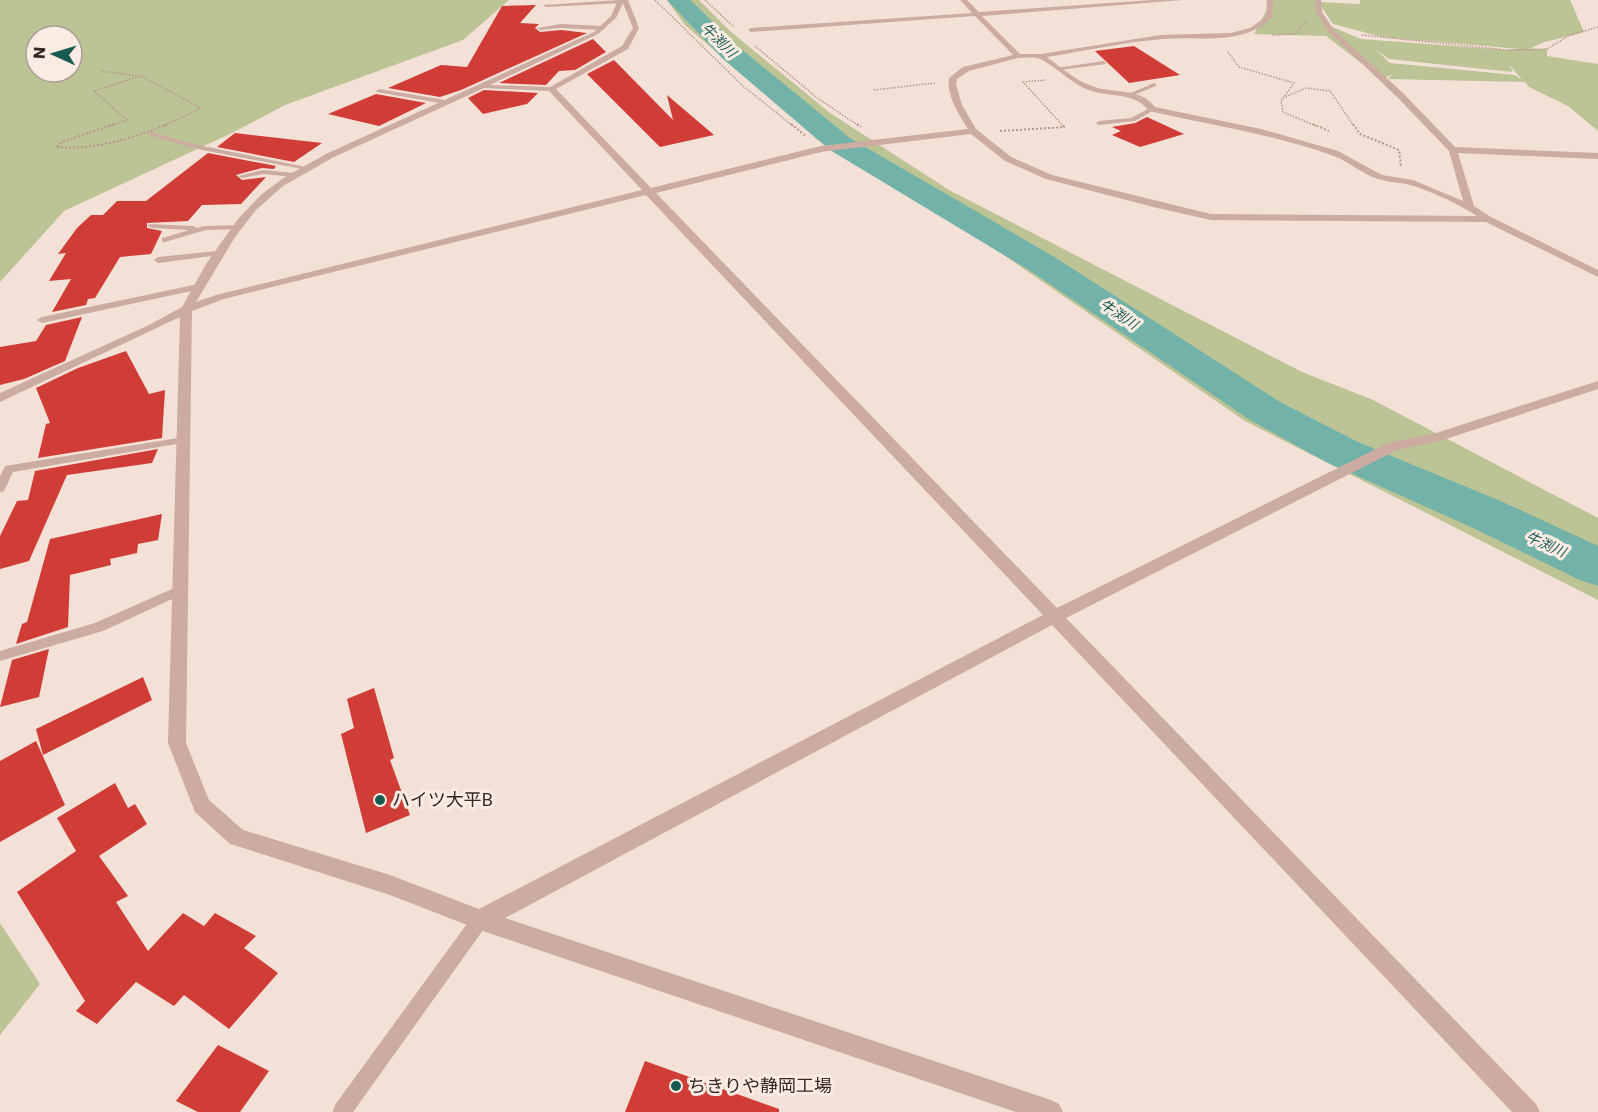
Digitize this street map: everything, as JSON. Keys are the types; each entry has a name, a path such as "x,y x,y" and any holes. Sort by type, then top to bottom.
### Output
{"street":[{"path":"963,0 1018,56"},
{"path":"751,30 1180,0"},
{"path":"1270,0 1269,18 1252,30 1242,33 1147,38 1041,56 1018,56 974,65 954,78 951,84 958,105 973,131 1008,159 1049,177 1211,217 1488,219"},
{"path":"1318,0 1319,12 1331,31 1400,95 1453,150 1470,207"},
{"path":"622,1 614,17 602,28 294,175 264,196 217,253 186,309 177,742 202,806 237,837 390,885 480,920 1051,1112"},
{"path":"478,88 551,89 625,47 636,28 622,1"},
{"path":"1041,56 1093,89 1129,95 1149,103 1152,109 1295,140 1351,160 1365,171 1380,177 1410,182 1470,207 1488,219 1598,274"},
{"path":"551,89 1528,1112"},
{"path":"0,398 153,327 186,309 220,297 825,149 882,140 973,131"},
{"path":"1453,150 1598,156"},
{"path":"480,920 1055,616 1393,446 1438,437 1598,385"}],"lane":[{"path":"546,5 622,1"},
{"path":"540,28 561,26 602,28"},
{"path":"1059,68 1104,63"},
{"path":"1129,95 1154,85"},
{"path":"379,91 445,102"},
{"path":"1099,123 1133,120 1152,109"},
{"path":"149,133 192,146 308,168"},
{"path":"242,176 263,172 294,175"},
{"path":"152,226 239,227"},
{"path":"165,240 205,228"},
{"path":"158,260 217,253"},
{"path":"42,320 198,287"},
{"path":"0,488 4,470 184,440"},
{"path":"0,656 98,627 181,590"},
{"path":"342,1112 480,920"}],"path":[{"path":"656,0 743,86 825,149"},
{"path":"705,0 740,32"},
{"path":"1272,35 1295,34 1308,19 1324,20"},
{"path":"1361,34 1507,50 1547,49 1568,36 1598,27"},
{"path":"748,40 816,97 882,140"},
{"path":"1225,48 1239,67 1294,82 1283,98 1283,112 1329,131"},
{"path":"102,71 141,76 201,108 149,133 90,146 67,149 56,147 62,142 127,120 94,91 141,76"},
{"path":"996,131 1064,127 1023,82 1071,77"},
{"path":"874,90 920,86 927,82 951,84"},
{"path":"1283,98 1306,88 1330,91 1360,134 1399,150 1401,169"}],"green space":[{"path":"0,0 509,0 463,40 285,105 234,132 64,211 0,282"},
{"path":"667,0 699,0 730,31 830,113 949,190 1302,372 1373,400 1598,518 1598,600 1245,421 998,251 818,140 685,25"},
{"path":"1270,0 1315,0 1318,14 1330,26 1361,39 1507,50 1520,49 1382,37 1333,24 1318,2 1360,4 1360,0 1570,0 1584,32 1545,42 1529,49 1547,49 1547,56 1598,64 1598,131 1568,106 1529,87 1525,82 1388,79 1393,74 1382,79 1326,36 1254,34","holes":["1375,49 1389,59 1513,72 1509,64 1522,80 1515,75 1390,63"]},
{"path":"0,923 40,984 0,1035"}],"building":[{"path":"536,5 520,23 539,24 535,28 540,32 561,30 587,33 461,90 440,97 388,88 441,65 467,67 502,6"},
{"path":"593,39 606,52 575,70 559,71 546,85 499,83"},
{"path":"1134,46 1180,75 1129,83 1095,51"},
{"path":"614,60 673,120 667,95 714,135 660,147 587,74"},
{"path":"484,90 538,93 527,104 483,114 468,98"},
{"path":"376,94 426,103 379,126 328,114"},
{"path":"1147,117 1184,134 1140,147 1112,135 1121,131 1112,127 1135,123"},
{"path":"235,133 322,143 294,162 217,147"},
{"path":"208,153 276,166 274,169 262,168 236,175 242,180 266,177 241,204 202,205 188,221 147,223 147,228 162,231 151,254 120,257 95,298 88,299 86,305 52,312 71,279 49,281 66,253 58,254 77,228 91,215 103,215 117,201 146,201"},
{"path":"82,317 65,361 24,379 0,385 0,347 36,341 46,325"},
{"path":"126,351 149,394 165,390 162,438 38,458 46,424 50,423 36,388 78,368"},
{"path":"158,449 152,463 67,475 29,561 0,569 0,536 17,501 28,500 35,471"},
{"path":"162,514 158,540 138,544 137,553 110,559 111,565 70,575 68,627 16,644 22,624 27,622 50,539"},
{"path":"49,649 39,697 0,707 12,660"},
{"path":"143,677 152,700 43,755 36,729"},
{"path":"374,688 394,758 390,760 410,815 366,833 341,734 354,728 347,699"},
{"path":"36,741 65,805 0,842 0,761"},
{"path":"115,783 128,808 135,804 147,824 99,856 128,896 116,902 148,951 183,913 204,926 215,913 256,936 244,948 278,973 229,1029 184,995 174,1006 136,982 97,1024 76,1011 85,1001 17,892 76,851 57,818"},
{"path":"218,1045 269,1071 240,1112 198,1112 176,1101"},
{"name":"ちきりや静岡工場","path":"645,1061 779,1109 779,1112 625,1112"}],"waterway":[{"name":"牛渕川","path":"678,0 731,53 840,144 1044,265 1265,411 1342,452 1488,515 1598,567"}],"place":[{"name":"ハイツ大平B","path":"380,800"},
{"name":"ちきりや静岡工場","path":"676,1086"}]}
